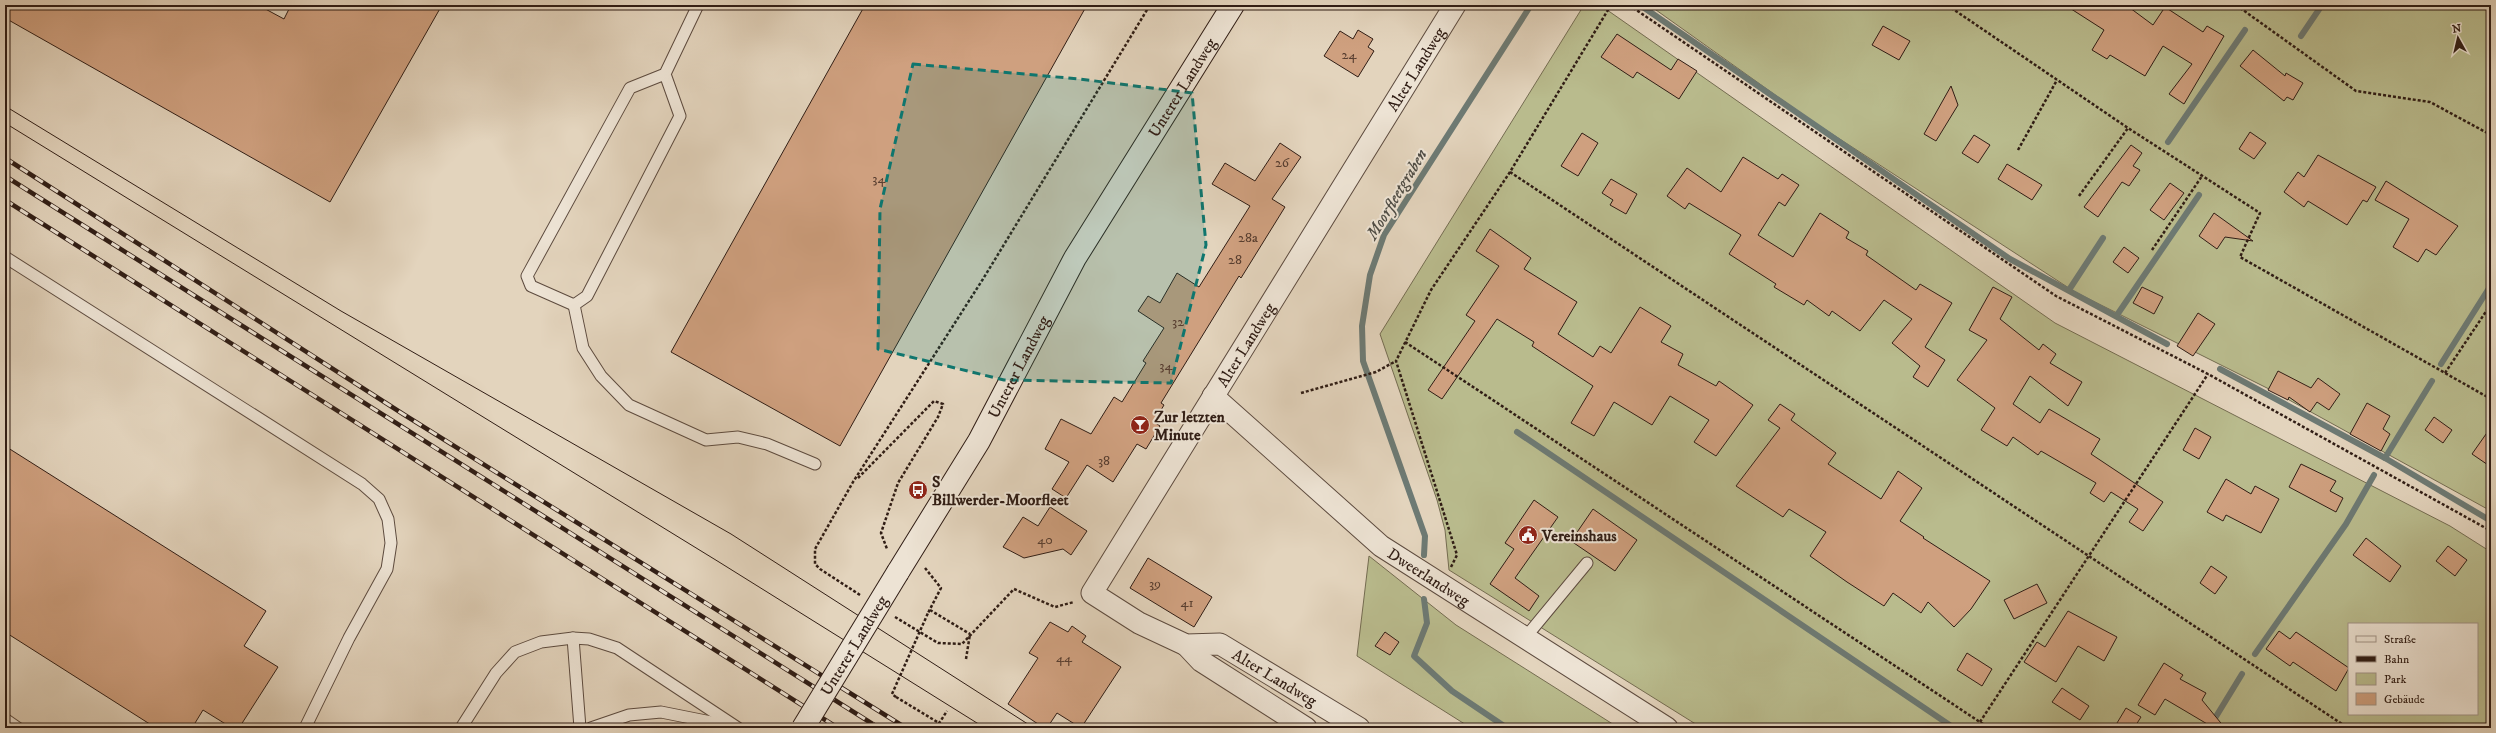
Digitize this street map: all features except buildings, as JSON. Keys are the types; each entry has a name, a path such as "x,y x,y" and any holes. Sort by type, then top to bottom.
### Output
{"main road":[{"name":"Unterer Landweg","path":"803,728 979,440 1021,364 1075,258 1233,5"}],"street":[{"name":"Alter Landweg","path":"1306,728 1201,661 1186,645 1139,623 1092,593 1455,5"},
{"name":"Dweerlandweg","path":"1213,396 1381,546 1668,728"},
{"name":"Alter Landweg","path":"1186,645 1220,644 1359,728"}],"lane":[{"path":"574,305 532,286 527,276 630,88 665,74 698,5"},
{"path":"574,305 587,296 680,116 665,74"},
{"path":"5,257 362,484 379,499 388,519 391,543 387,570 349,638 305,728"},
{"path":"574,305 583,348 601,376 629,405 706,440 738,437 767,444 815,464"},
{"path":"1525,638 1587,562"},
{"path":"460,728 496,672 515,652 541,642 573,638 589,639 616,648 738,728"},
{"path":"573,638 580,728"},
{"path":"591,728 628,716 661,712 738,728"},
{"path":"5,719 18,728"}],"path":[{"path":"818,544 853,482 983,279 1150,5"},
{"path":"1301,393 1376,372 1396,361 1431,290 1510,172 1611,5"},
{"path":"1629,5 2056,296 2208,374 2491,531"},
{"path":"1947,5 2128,128 2260,213 2240,256 2491,399"},
{"path":"2236,5 2356,90 2430,102 2491,135"},
{"path":"2018,150 2057,80"},
{"path":"2079,196 2128,128"},
{"path":"1510,172 2348,728"},
{"path":"2152,250 2202,176"},
{"path":"2445,372 2491,304"},
{"path":"1405,342 1989,728"},
{"path":"1396,361 1457,555 1442,586"},
{"path":"1980,722 2208,374"},
{"path":"853,482 934,401 943,404 938,417 898,483 881,533 884,547 900,568 918,573 923,566 941,588 928,613 892,694 939,723"},
{"path":"966,659 970,634 1014,589 1055,607 1069,605 1092,593"},
{"path":"930,610 970,634"},
{"path":"936,728 947,711"}],"highlighted area":[{"path":"913,64 1079,79 1192,93 1206,245 1171,383 1004,380 878,349 880,209"}],"green space":[{"path":"1584,5 1600,5 2055,323 2450,526 2491,552 2491,728 1702,728 1449,570 1445,530 1437,500 1380,334"},
{"path":"1649,5 2491,5 2491,511 2271,390 2075,292 1809,119"},
{"path":"1369,556 1456,625 1619,728 1471,728 1357,656"}],"waterway":[{"name":"Moorfleetgraben","path":"1424,555 1425,536 1363,361 1362,326 1370,275 1384,235 1531,5"},
{"path":"1640,5 2010,259 2167,344"},
{"path":"2301,36 2322,5"},
{"path":"2168,142 2245,30"},
{"path":"2117,315 2199,195"},
{"path":"2069,290 2103,238"},
{"path":"2441,364 2491,285"},
{"path":"2220,369 2385,458 2491,521"},
{"path":"2385,458 2432,381"},
{"path":"1517,432 1954,728"},
{"path":"2255,654 2346,524 2374,475"},
{"path":"1424,599 1427,623 1414,656 1452,691 1507,728"},
{"path":"2209,728 2242,674"}],"tram line":[{"path":"5,106 341,311 731,534 1034,728"},
{"path":"5,123 719,562 985,728"}],"railway":[{"path":"5,158 403,414 906,728"},
{"path":"5,176 879,728"},
{"path":"5,200 838,728"}],"place":[{"name":"Zur letzten Minute","path":"1140,425"},
{"name":"S Billwerder-Moorfleet","path":"918,490"},
{"name":"Vereinshaus","path":"1528,535"}]}
